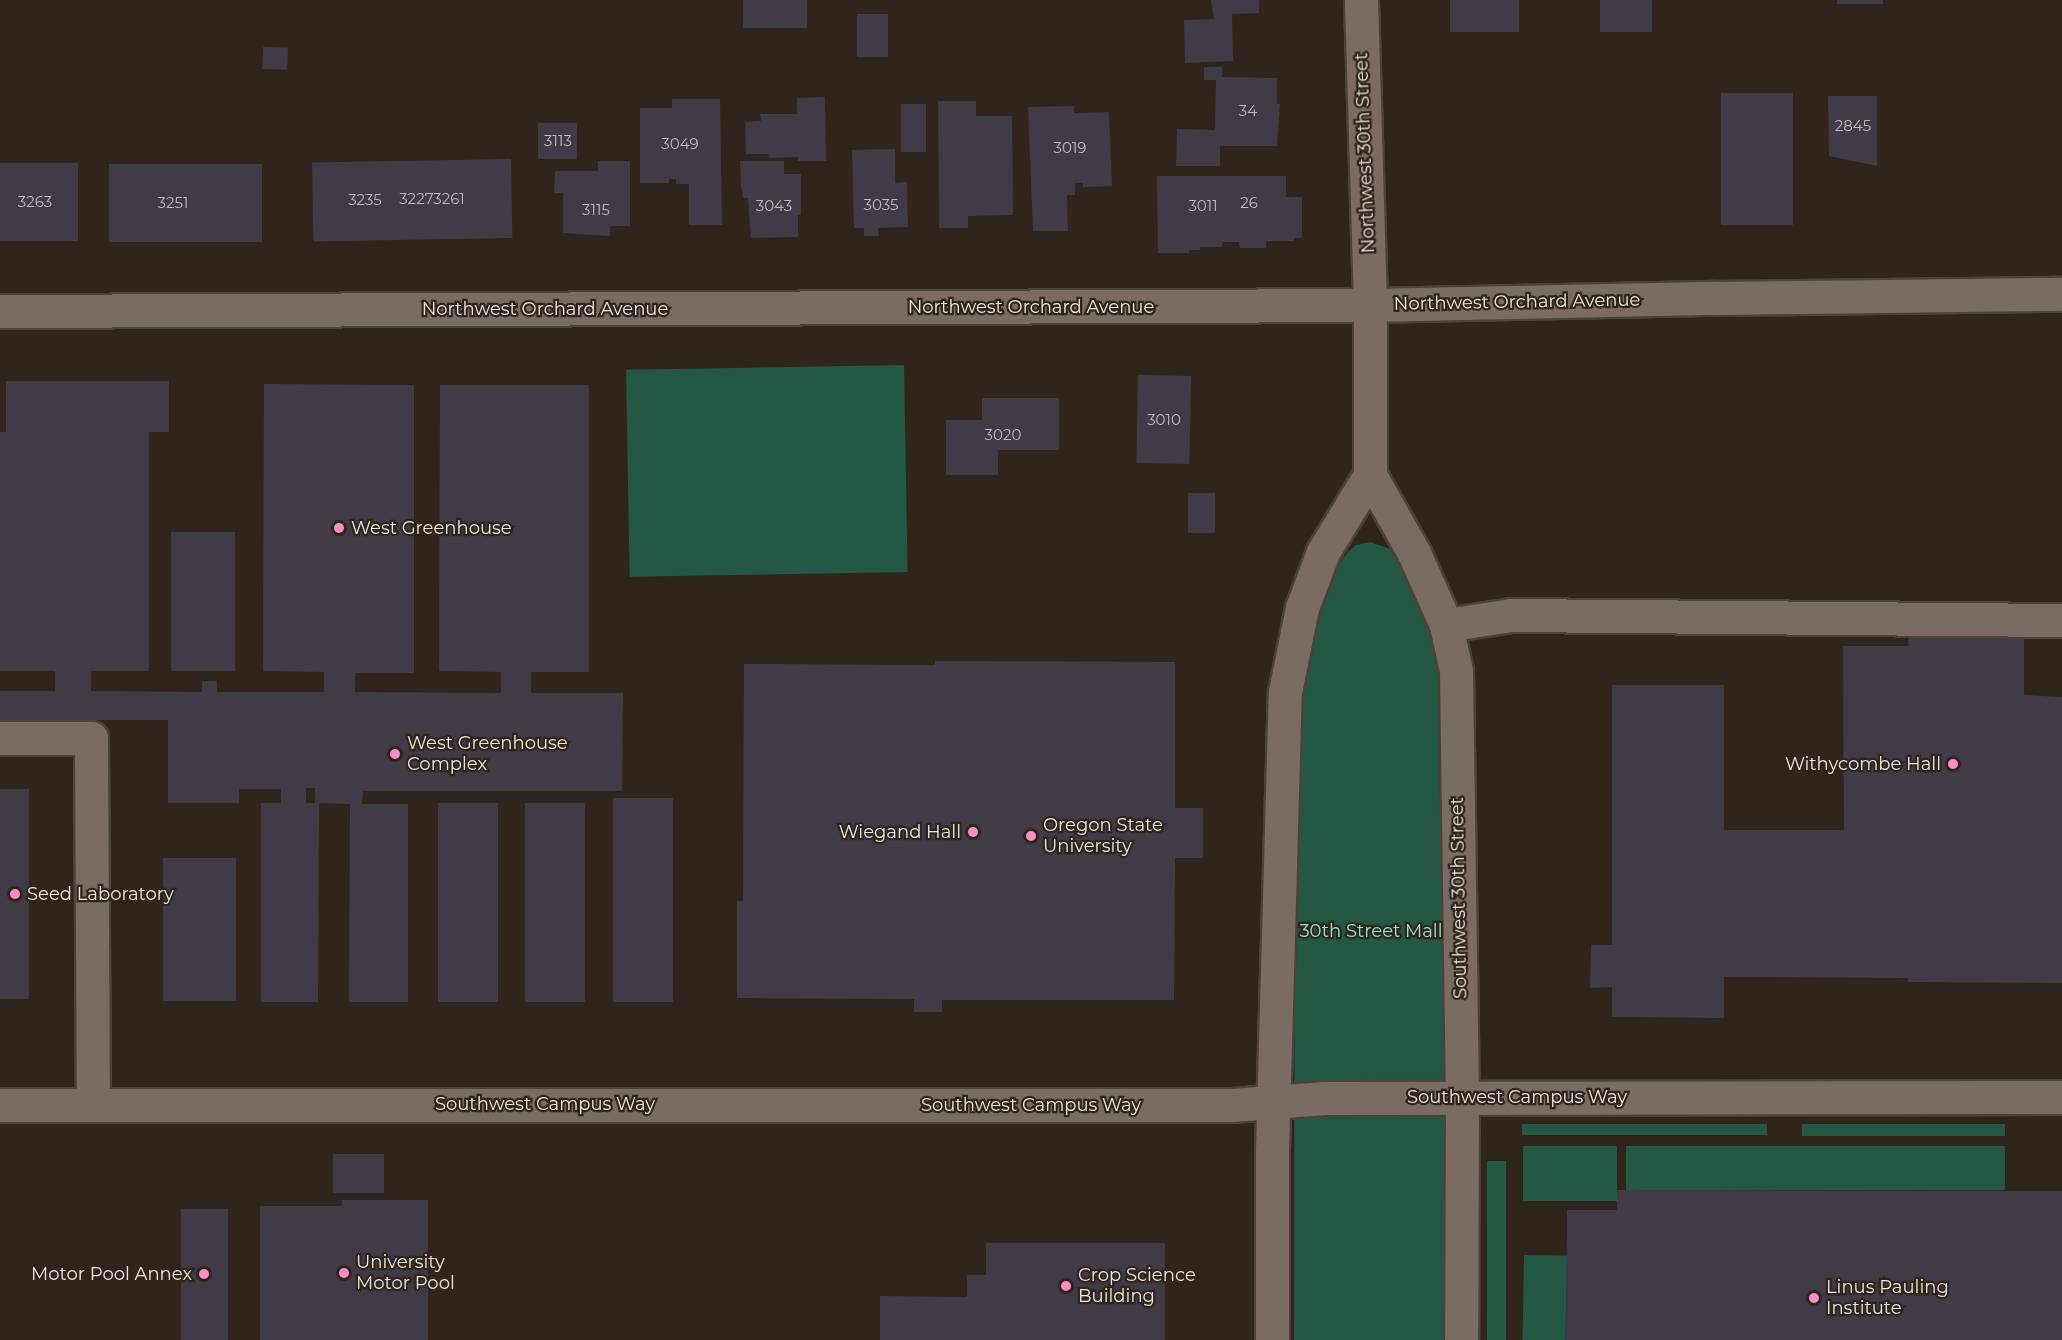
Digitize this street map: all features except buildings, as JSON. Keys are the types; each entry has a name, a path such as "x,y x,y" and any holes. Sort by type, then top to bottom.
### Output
{"street":[{"name":"Northwest 30th Street","path":"1361,0 1370,305"},
{"name":"Northwest Orchard Avenue","path":"0,311 1370,305 2062,294"},
{"name":"Southwest 30th Street","path":"1370,305 1370,474 1414,553 1446,625 1456,671 1462,1097 1461,1340"},
{"path":"1272,1340 1274,1104 1284,692 1302,608 1323,552 1370,474"},
{"path":"1446,625 1511,615 2062,620"},
{"path":"0,738 91,738 93,1104"},
{"name":"Southwest Campus Way","path":"0,1105 1274,1104 1325,1098 2062,1097"}],"green space":[{"path":"904,365 908,572 630,577 626,370"},
{"name":"30th Street Mall","path":"1370,542 1393,550 1427,614 1441,666 1446,708 1445,1340 1294,1340 1295,706 1314,621 1332,575 1347,553 1356,545"},
{"path":"1522,1124 1767,1124 1767,1135 1522,1135"},
{"path":"1802,1124 2005,1124 2005,1136 1802,1136"},
{"path":"1523,1146 1617,1146 1617,1201 1523,1201"},
{"path":"1626,1146 2005,1146 2005,1190 1626,1190"},
{"path":"1487,1161 1506,1161 1506,1340 1487,1340"},
{"path":"1524,1255 1567,1256 1566,1340 1523,1340"}],"place":[{"name":"West Greenhouse","path":"339,528"},
{"name":"West Greenhouse Complex","path":"395,754"},
{"name":"Withycombe Hall","path":"1953,764"},
{"name":"Wiegand Hall","path":"973,832"},
{"name":"Oregon State University","path":"1031,836"},
{"name":"Seed Laboratory","path":"15,894"},
{"name":"University Motor Pool","path":"344,1273"},
{"name":"Motor Pool Annex","path":"204,1274"},
{"name":"Crop Science Building","path":"1066,1286"},
{"name":"Linus Pauling Institute","path":"1814,1298"}]}
